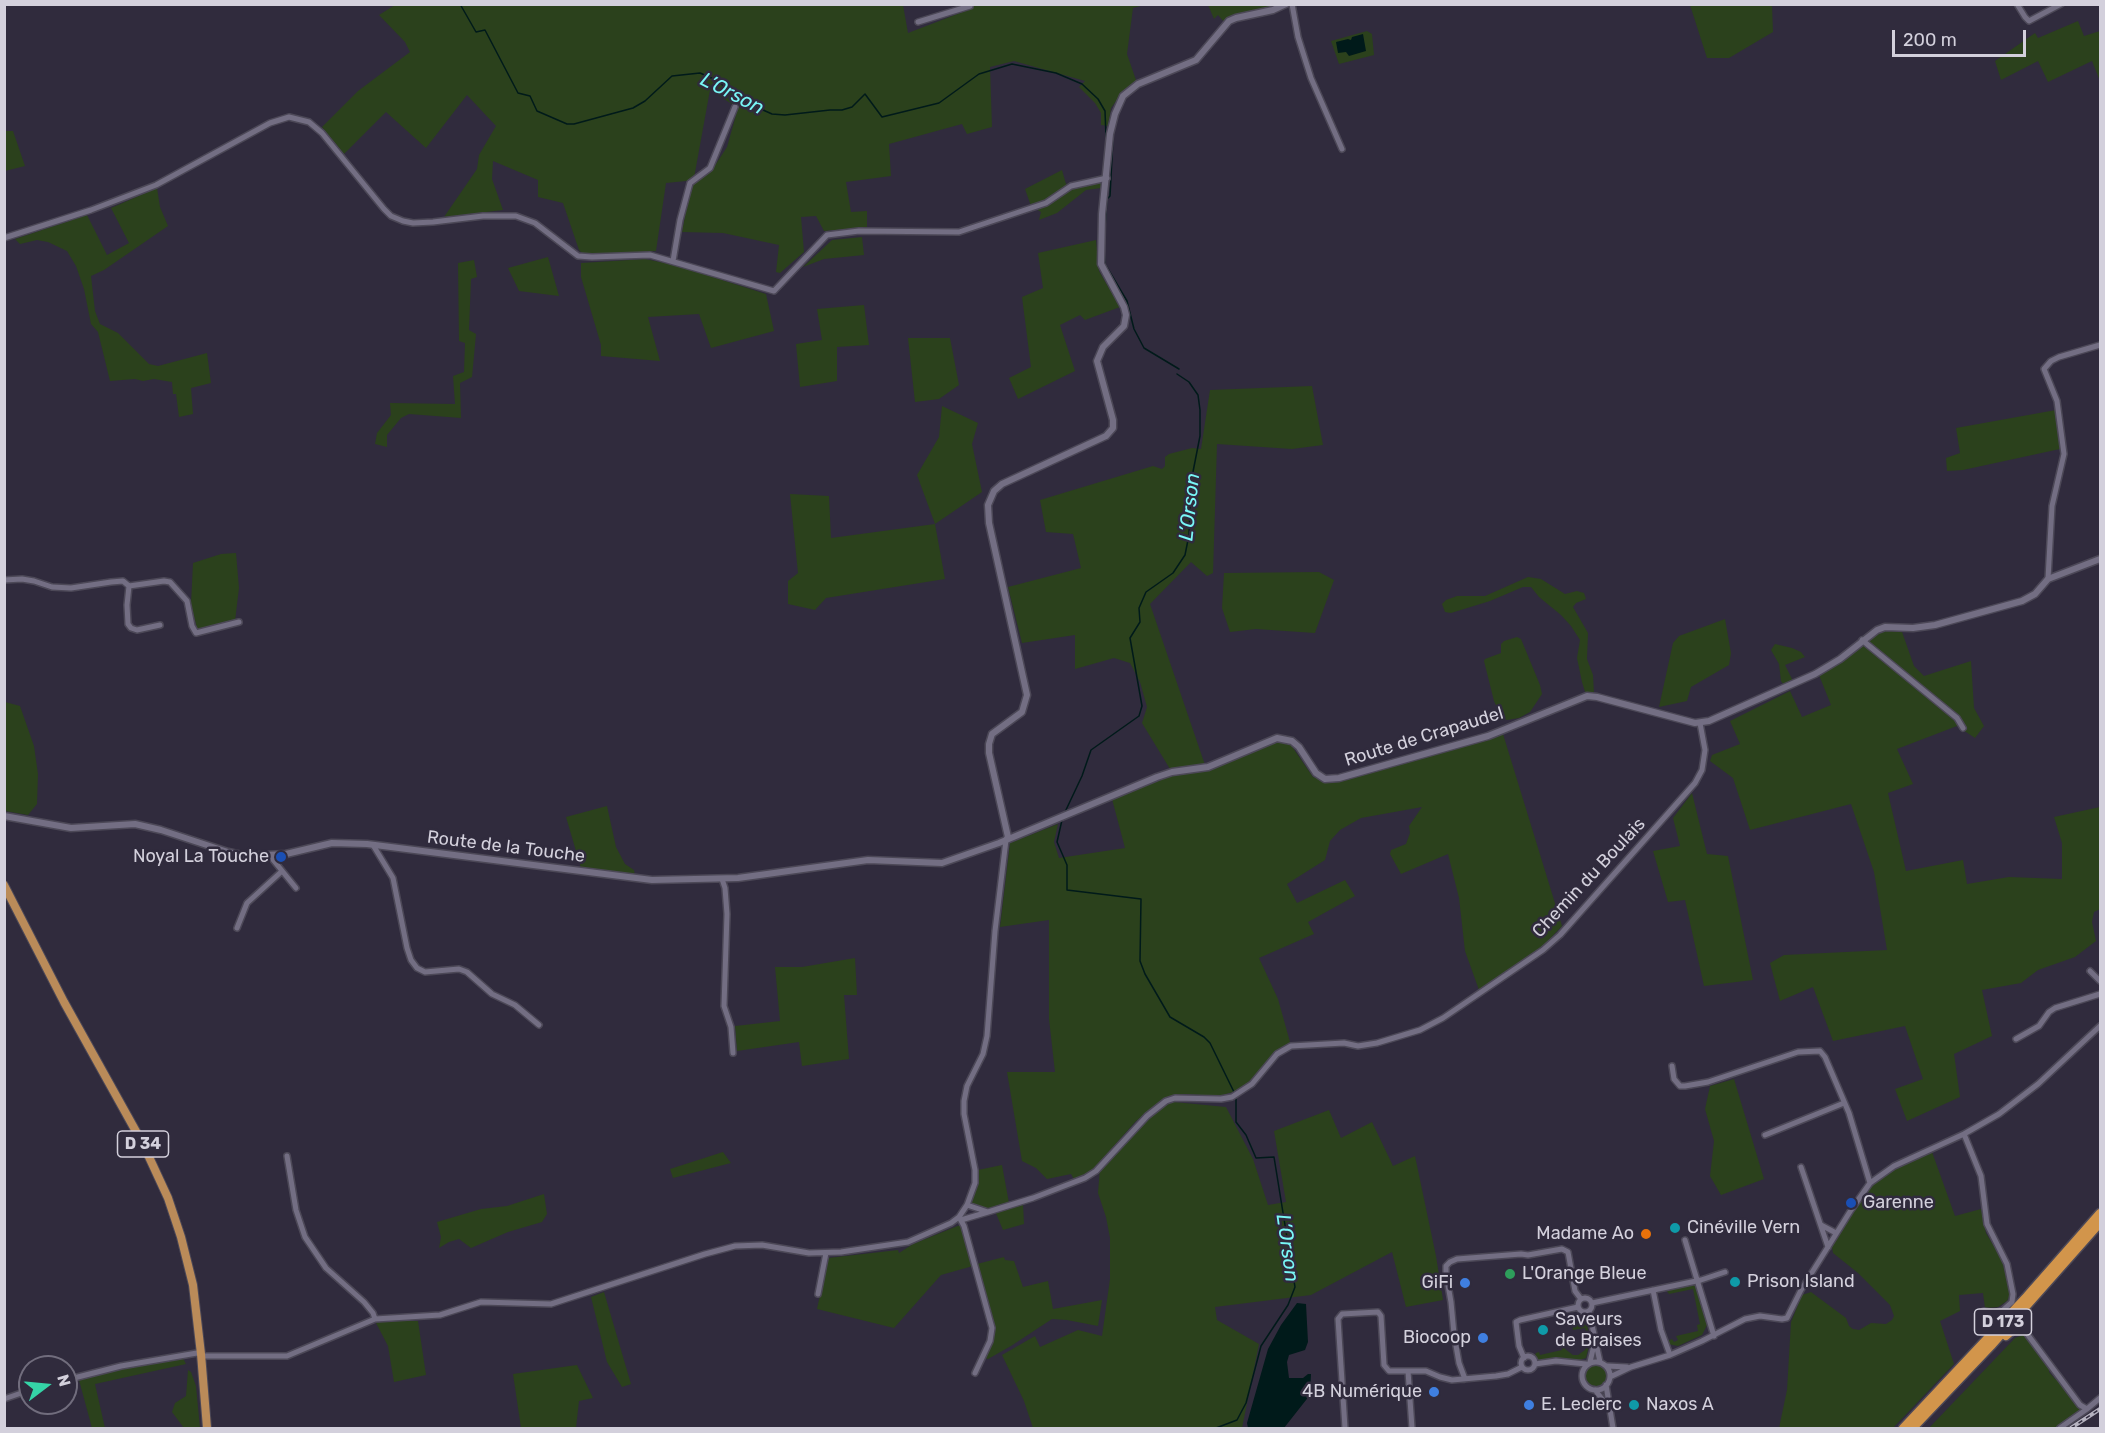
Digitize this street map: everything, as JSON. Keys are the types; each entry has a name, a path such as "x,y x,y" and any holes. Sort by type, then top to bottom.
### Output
{"highway":[{"name":"D 173","path":"1903,1428 2011,1313 2100,1213"},
{"name":"D 173","path":"1913,1428 1991,1346 2100,1223"},
{"path":"1991,1346 2010,1332 2022,1327 2025,1315 2050,1286 2051,1279"}],"main road":[{"name":"D 34","path":"4,885 164,1187 176,1220 189,1269 201,1354 207,1428"}],"street":[{"path":"918,22 970,6 969,4"},
{"path":"975,1373 990,1341 992,1328 960,1218 974,1190 976,1176 964,1114 964,1101 967,1086 983,1054 987,1036 995,932 1008,837 989,753 989,744 992,734 1022,711 1027,695 988,523 988,505 990,497 1002,484 1106,436 1113,428 1113,420 1097,361 1103,346 1124,326 1126,315 1101,264 1102,214 1110,137 1114,114 1123,96 1138,84 1196,60 1229,21 1273,10 1286,4"},
{"path":"1292,4 1298,37 1311,78 1342,149"},
{"path":"2017,4 2029,21 2061,4"},
{"path":"673,261 690,183 710,168 735,107"},
{"path":"4,238 83,213 156,185 270,123 289,117 309,122 322,133 384,209 397,219 413,223 483,216 516,216 535,223 578,256 650,255 774,291 827,236 859,231 959,232 1046,203 1071,186 1107,178"},
{"path":"2048,579 2052,506 2064,454 2057,401 2044,369 2051,361 2059,357 2100,345"},
{"path":"1700,723 1717,718 1815,675 1840,659 1862,640 1885,627 1913,628 1935,625 2022,601 2035,594 2048,579 2100,559"},
{"path":"4,580 34,581 52,587 71,588 117,581 123,581 129,586 164,581 174,584 187,601 192,626 196,633 239,622"},
{"path":"129,586 127,605 128,624 131,628 137,630 160,625"},
{"path":"1862,640 1957,718 1963,728"},
{"name":"Route de Crapaudel","path":"1006,840 1157,777 1172,772 1208,767 1277,738 1292,741 1299,747 1316,773 1325,779 1339,778 1479,739 1587,696 1700,723"},
{"name":"Chemin du Boulais","path":"988,1212 1086,1178 1096,1171 1147,1116 1166,1101 1175,1098 1221,1099 1240,1093 1252,1084 1277,1054 1291,1046 1344,1043 1358,1046 1377,1043 1420,1030 1443,1018 1543,950 1560,935 1695,783 1702,770 1705,750 1700,723"},
{"name":"Route de la Touche","path":"4,816 71,828 135,824 246,856 270,856 332,843 373,845 652,880 722,879 868,860 942,863 1006,840"},
{"path":"373,845 393,878 407,948 417,968 425,972 459,969 467,972 492,994 515,1005 539,1025"},
{"path":"270,856 296,888"},
{"path":"237,928 247,903 281,872"},
{"path":"722,879 727,914 724,1006 731,1027 733,1053"},
{"path":"2090,970 2100,981"},
{"path":"2016,1039 2039,1026 2049,1012 2055,1008 2100,994"},
{"path":"1610,1377 1714,1336 1745,1318 1760,1316 1784,1319 1789,1316 1801,1290 1870,1183 1894,1167 1993,1118 2018,1100 2100,1026"},
{"path":"1672,1066 1674,1079 1680,1086 1685,1086 1708,1082 1798,1052 1820,1051 1825,1057 1844,1103 1870,1183"},
{"path":"1765,1135 1844,1103"},
{"path":"1964,1134 1982,1176 1987,1224 2005,1259 2013,1290 2012,1302 1999,1312 1984,1311"},
{"path":"287,1156 296,1209 305,1237 326,1268 364,1302 375,1319"},
{"path":"1801,1167 1828,1247"},
{"path":"968,1205 988,1212"},
{"path":"78,1377 142,1362 201,1354 267,1358 287,1356 375,1319 440,1315 488,1301 551,1304 735,1246 762,1245 809,1253 826,1253 908,1242 960,1218 988,1212"},
{"path":"1821,1225 1836,1233"},
{"path":"1685,1240 1714,1336"},
{"path":"1465,1379 1459,1363 1446,1274 1446,1266 1450,1262 1457,1259 1527,1255 1562,1250 1568,1252 1575,1291 1581,1299"},
{"path":"818,1294 826,1253"},
{"path":"1592,1304 1696,1281 1725,1272"},
{"path":"1653,1290 1661,1330 1670,1355"},
{"path":"1581,1299 1589,1299 1592,1304"},
{"path":"1578,1306 1581,1299"},
{"path":"1592,1304 1589,1311 1600,1362"},
{"path":"1578,1306 1582,1312 1589,1311"},
{"path":"1524,1358 1519,1346 1516,1322 1578,1306"},
{"path":"1345,1428 1338,1319 1342,1314 1348,1312 1378,1312 1381,1316 1386,1368 1389,1371 1426,1371 1446,1378 1465,1379 1508,1374 1522,1367 1530,1370 1535,1364 1556,1361 1600,1362 1607,1366 1631,1367"},
{"path":"2022,1327 2080,1405 2087,1409"},
{"path":"1581,1375 1596,1340"},
{"path":"1524,1358 1532,1358 1535,1364"},
{"path":"1522,1367 1521,1362 1524,1358"},
{"path":"1567,1363 1581,1375 1584,1384 1595,1390 1611,1411"},
{"path":"1607,1366 1610,1377 1606,1386 1613,1428"},
{"path":"1408,1371 1412,1428"},
{"path":"1595,1390 1606,1386"},
{"path":"2060,1428 2100,1398"}],"green space":[{"path":"395,5 903,5 908,33 973,8 973,5 1144,5 1133,8 1127,54 1137,83 1119,97 1111,108 1108,126 1101,125 1101,113 1095,103 1079,87 1085,81 1014,61 990,67 992,127 967,134 962,124 889,144 891,176 846,182 851,212 867,211 867,227 824,231 816,216 801,217 804,252 780,273 776,272 779,245 723,233 682,232 691,184 712,170 727,147 738,108 710,90 694,178 666,183 656,251 593,255 582,253 563,203 538,197 538,180 493,161 492,179 503,210 444,217 477,169 479,155 496,126 467,95 426,148 386,112 344,154 322,127 358,91 410,52 405,42 379,15"},
{"path":"1208,5 1281,5 1236,16 1224,22 1218,15 1214,19"},
{"path":"1690,5 1772,5 1773,32 1729,58 1707,58"},
{"path":"2078,21 2084,36 2100,31 2100,81 2092,61 2048,82 2038,61 2001,80 1995,61 2035,33 2038,38"},
{"path":"1367,31 1372,34 1374,55 1339,64 1331,41"},
{"path":"5,131 13,131 25,166 5,171"},
{"path":"1062,170 1066,184 1103,175 1101,188 1086,190 1057,213 1039,220 1041,212 1031,206 1025,189"},
{"path":"157,188 160,207 168,226 104,270 91,276 95,311 100,324 118,333 149,364 158,366 207,353 211,383 191,388 193,414 179,417 172,382 154,379 110,381 98,332 91,324 84,289 76,266 67,251 48,242 37,240 20,244 15,239 87,215 107,255 129,243 111,208"},
{"path":"862,237 864,255 824,259 803,267 832,240"},
{"path":"1096,240 1099,271 1120,307 1085,320 1080,315 1060,325 1075,371 1018,399 1009,378 1031,367 1022,297 1043,288 1038,253"},
{"path":"548,257 559,296 519,291 508,268"},
{"path":"645,259 675,265 766,294 774,331 711,348 699,314 648,317 660,361 601,356 601,345 581,277 581,263"},
{"path":"474,260 477,277 471,279 469,330 476,334 472,377 460,383 461,418 409,414 401,418 387,435 387,447 375,444 377,433 391,415 390,403 455,404 453,376 464,372 465,343 459,341 458,263"},
{"path":"864,305 869,345 837,347 837,381 800,387 796,344 822,340 817,309"},
{"path":"908,338 950,338 959,385 939,399 915,402"},
{"path":"1312,386 1323,445 1292,449 1217,444 1213,573 1207,576 1191,562 1150,604 1205,765 1170,769 1142,723 1147,707 1140,682 1130,663 1114,658 1075,669 1075,635 1022,643 1008,587 1081,568 1073,534 1046,532 1040,500 1153,466 1162,469 1165,466 1165,457 1169,454 1192,448 1201,449 1210,390"},
{"path":"942,406 978,423 972,444 982,492 935,524 917,475 939,437"},
{"path":"2056,410 2060,449 1963,470 1947,471 1946,458 1960,453 1956,428"},
{"path":"790,494 829,496 831,538 935,524 945,579 826,598 815,610 788,604 788,581 798,573"},
{"path":"236,553 239,588 235,621 198,632 191,604 193,563 221,554"},
{"path":"1319,572 1334,580 1315,633 1256,629 1230,632 1222,608 1224,573"},
{"path":"1528,577 1541,579 1565,594 1577,591 1584,593 1586,599 1576,603 1573,607 1588,633 1587,659 1593,675 1594,694 1586,695 1582,682 1577,658 1580,640 1561,615 1539,597 1531,587 1523,587 1490,601 1451,613 1445,612 1442,604 1457,596 1485,596"},
{"path":"1725,619 1731,653 1729,665 1691,687 1687,701 1659,707 1673,643 1679,636"},
{"path":"1890,629 1901,629 1914,666 1924,676 1971,661 1974,708 1984,726 1975,738 1957,726 1897,749 1913,784 1888,793 1906,871 1963,860 1967,884 2009,877 2062,879 2062,843 2054,817 2100,807 2100,909 2094,912 2092,922 2096,941 2075,957 2038,970 2021,983 1982,990 1992,1036 1954,1054 1960,1097 1907,1121 1895,1089 1923,1079 1905,1026 1833,1041 1813,987 1780,1001 1770,963 1784,955 1887,950 1874,872 1851,804 1750,830 1733,778 1710,761 1712,755 1740,744 1730,721 1790,691 1802,717 1831,705 1819,675 1843,661 1870,638"},
{"path":"1517,637 1521,639 1542,694 1530,712 1519,718 1507,720 1502,718 1494,701 1484,661 1501,653 1501,644 1504,641"},
{"path":"1775,644 1792,648 1801,652 1805,657 1785,665 1793,681 1784,685 1781,681 1779,664 1771,650"},
{"path":"5,702 20,706 34,746 38,774 37,804 28,815 5,811"},
{"path":"1503,734 1562,926 1543,946 1479,990 1465,951 1459,898 1448,854 1401,874 1390,854 1391,850 1406,844 1410,833 1409,826 1422,807 1361,818 1340,830 1330,841 1325,860 1287,884 1297,903 1345,880 1355,896 1308,922 1314,934 1259,958 1278,999 1290,1042 1240,1090 1219,1096 1184,1094 1165,1098 1136,1121 1089,1174 1075,1181 1071,1174 1047,1179 1036,1168 1022,1161 1007,1072 1055,1072 1049,1019 1049,920 1000,927 1010,843 1058,824 1054,842 1059,858 1125,848 1112,799 1174,775 1211,769 1273,743 1291,745 1313,777 1326,781"},
{"path":"1692,793 1707,854 1728,856 1753,980 1704,986 1685,900 1668,902 1653,851 1680,846 1673,818"},
{"path":"607,806 616,847 625,864 634,870 635,876 581,868 566,817"},
{"path":"855,958 857,995 844,995 849,1059 802,1066 799,1042 737,1051 735,1026 780,1021 775,967 802,967"},
{"path":"1734,1079 1764,1179 1721,1195 1710,1176 1714,1141 1705,1109 1710,1086"},
{"path":"1174,1102 1226,1107 1253,1159 1268,1205 1286,1202 1274,1131 1329,1110 1341,1138 1372,1122 1393,1166 1415,1156 1443,1300 1406,1307 1392,1252 1311,1295 1215,1307 1217,1320 1259,1344 1242,1428 1033,1428 1024,1401 1002,1355 1035,1336 1040,1347 1078,1330 1102,1336 1110,1279 1110,1238 1098,1193 1100,1168 1147,1117 1166,1104"},
{"path":"723,1152 731,1163 673,1178 670,1169"},
{"path":"1932,1152 1955,1216 1981,1209 1986,1233 2002,1260 2010,1295 2007,1301 1998,1307 1985,1308 1983,1293 1959,1295 1960,1311 1940,1321 1954,1364 1893,1428 1779,1428 1787,1390 1791,1322 1802,1295 1811,1292 1846,1318 1853,1329 1859,1330 1871,1323 1886,1324 1892,1320 1894,1316 1890,1305 1858,1273 1833,1253 1832,1247 1864,1195 1875,1183 1892,1171"},
{"path":"1002,1165 1009,1203 989,1210 974,1206 971,1203 979,1179 978,1170"},
{"path":"544,1194 547,1214 542,1222 508,1232 471,1248 459,1239 439,1248 441,1237 437,1222 481,1209 507,1206"},
{"path":"1023,1203 1024,1224 1003,1230 995,1211"},
{"path":"960,1225 973,1266 941,1275 894,1328 817,1309 828,1258 898,1250 899,1253 913,1244"},
{"path":"1004,1257 1005,1260 1014,1261 1023,1287 1048,1281 1053,1309 1102,1300 1098,1326 1052,1319 1011,1346 988,1359 985,1358 993,1342 995,1325 977,1264"},
{"path":"1692,1284 1695,1286 1707,1325 1702,1335 1678,1346 1668,1344 1667,1341 1672,1339 1674,1342 1678,1340 1676,1336 1698,1331 1697,1325 1700,1324 1693,1289 1669,1294 1666,1290"},
{"path":"604,1292 631,1384 622,1387 607,1362 591,1297"},
{"path":"1573,1314 1579,1318 1578,1321 1585,1320 1587,1323 1590,1342 1586,1358 1576,1361 1538,1360 1536,1353 1539,1352 1540,1355 1562,1350 1562,1347 1566,1346 1565,1349 1573,1355 1578,1355 1585,1350 1587,1343 1584,1339 1587,1338 1585,1328 1573,1330 1571,1317"},
{"path":"375,1321 418,1321 426,1375 394,1382 388,1346"},
{"path":"2023,1335 2049,1365 2049,1372 2055,1379 2061,1381 2083,1410 2057,1428 1929,1428 2015,1338"},
{"path":"183,1358 186,1364 95,1384 105,1428 92,1428 79,1380 127,1367"},
{"path":"1596,1364 1604,1367 1607,1375 1604,1383 1596,1386 1588,1383 1585,1375 1588,1367"},
{"path":"577,1365 593,1398 579,1401 576,1428 521,1428 513,1374"},
{"path":"188,1370 196,1386 200,1428 184,1428 172,1412 175,1403 186,1396"}],"shaded area":[{"path":"1363,34 1366,51 1349,56 1346,52 1338,53 1336,42 1351,40 1352,37"},
{"path":"1297,1303 1306,1304 1308,1342 1305,1350 1289,1355 1287,1362 1289,1378 1303,1378 1311,1374 1310,1395 1284,1428 1248,1428 1247,1423 1268,1349 1281,1325"}],"waterway":[{"name":"L’Orson","path":"460,4 476,32 485,30 518,93 530,96 537,111 567,124 633,108 645,101 672,76 700,73 716,80 743,101 772,114 842,110 852,107 865,94 882,117 939,103 979,74 1012,64 1056,73 1082,84 1098,99 1105,111 1106,137 1109,137"},
{"name":"L’Orson","path":"1104,242 1107,199 1110,196 1113,138"},
{"name":"L’Orson","path":"1104,246 1105,264 1127,301 1134,329 1144,348 1179,369"},
{"name":"L’Orson","path":"1065,812 1091,750 1139,716 1142,706 1130,638 1140,622 1139,608 1146,592 1173,573 1185,555 1189,535 1191,482 1200,436 1200,410 1198,395 1189,382 1177,374"},
{"name":"L’Orson","path":"1062,820 1057,842 1067,865 1067,890 1141,899 1140,961 1145,974 1170,1017 1210,1043 1234,1092"},
{"name":"L’Orson","path":"1216,1428 1237,1420 1246,1403 1261,1346 1288,1305 1295,1287 1274,1157 1256,1158 1246,1135 1236,1122 1236,1099"}],"railway":[{"path":"2071,1428 2100,1409"}],"place":[{"name":"Noyal La Touche","path":"281,857"},
{"name":"Garenne","path":"1851,1203"},
{"name":"Cinéville Vern","path":"1675,1228"},
{"name":"Madame Ao","path":"1646,1234"},
{"name":"L'Orange Bleue","path":"1510,1274"},
{"name":"Prison Island","path":"1735,1282"},
{"name":"GiFi","path":"1465,1283"},
{"name":"Saveurs de Braises","path":"1543,1330"},
{"name":"Biocoop","path":"1483,1338"},
{"name":"4B Numérique","path":"1434,1392"},
{"name":"E. Leclerc","path":"1529,1405"},
{"name":"Naxos A","path":"1634,1405"}]}
